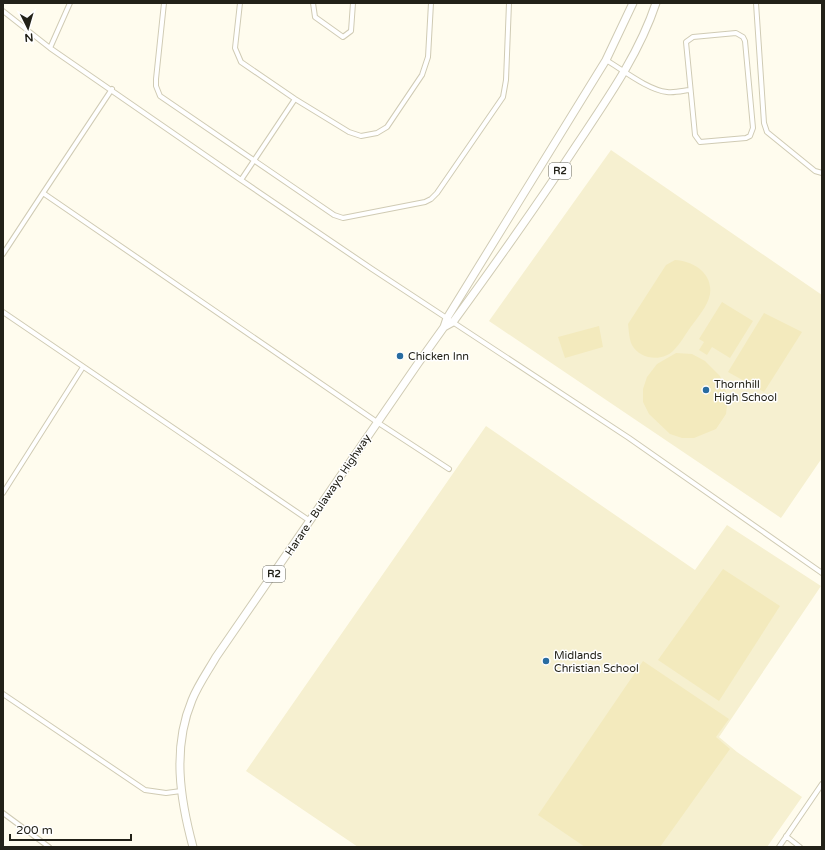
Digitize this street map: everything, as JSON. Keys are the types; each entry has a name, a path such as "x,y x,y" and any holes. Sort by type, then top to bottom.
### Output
{"highway":[{"name":"Harare - Bulawayo Highway","path":"450,320 606,60 633,3"},
{"name":"Harare - Bulawayo Highway","path":"193,847 181,791 181,745 185,720 192,700 216,657 377,422 444,327 546,192 626,71 650,21 656,3"}],"street":[{"path":"50,48 70,3"},
{"path":"164,3 156,79 157,91 160,96 338,217 351,216 431,199 495,111 503,96 506,80 509,3"},
{"path":"240,3 235,48 241,62 295,99 355,134 371,135 383,131 417,85 426,66 431,3"},
{"path":"313,3 314,17 343,37 351,31 353,3"},
{"path":"756,3 764,123 767,132 816,171 822,173"},
{"path":"3,11 50,48 112,89 241,180 629,438 803,558 811,566 822,573"},
{"path":"736,33 743,37 746,48 754,128 750,136 746,138 705,143 697,139 689,90 686,42 688,39 736,33"},
{"path":"606,60 640,81 661,90 671,92 689,90"},
{"path":"3,254 112,89"},
{"path":"241,180 295,99"},
{"path":"43,194 377,422 449,468"},
{"path":"3,312 310,521"},
{"path":"3,493 83,366"},
{"path":"3,694 145,790 166,793 181,791"},
{"path":"779,847 822,784"},
{"path":"3,813 49,847"},
{"path":"786,836 800,847"}],"shaded area":[{"name":"Thornhill High School","path":"611,150 822,295 822,458 781,518 489,321"},
{"path":"675,260 695,266 705,274 710,287 710,294 702,312 674,350 664,356 652,358 640,354 632,345 628,324 666,265"},
{"path":"722,302 753,321 730,358 712,347 707,355 699,350 704,342 699,339"},
{"path":"764,313 802,332 764,392 728,372"},
{"path":"599,326 603,347 565,358 558,337"},
{"path":"676,353 692,354 705,361 720,376 728,397 726,414 716,429 694,438 682,438 670,434 649,414 643,402 643,389 647,377 657,364"},
{"name":"Midlands Christian School","path":"486,426 695,570 727,525 821,586 719,737 737,752 802,797 767,847 358,847 246,771"},
{"path":"723,569 780,606 719,701 658,660"},
{"path":"643,661 729,719 716,737 730,749 660,847 585,847 538,815"}],"place":[{"name":"Chicken Inn","path":"400,356"},
{"name":"Thornhill High School","path":"706,390"},
{"name":"Midlands Christian School","path":"546,661"}]}
